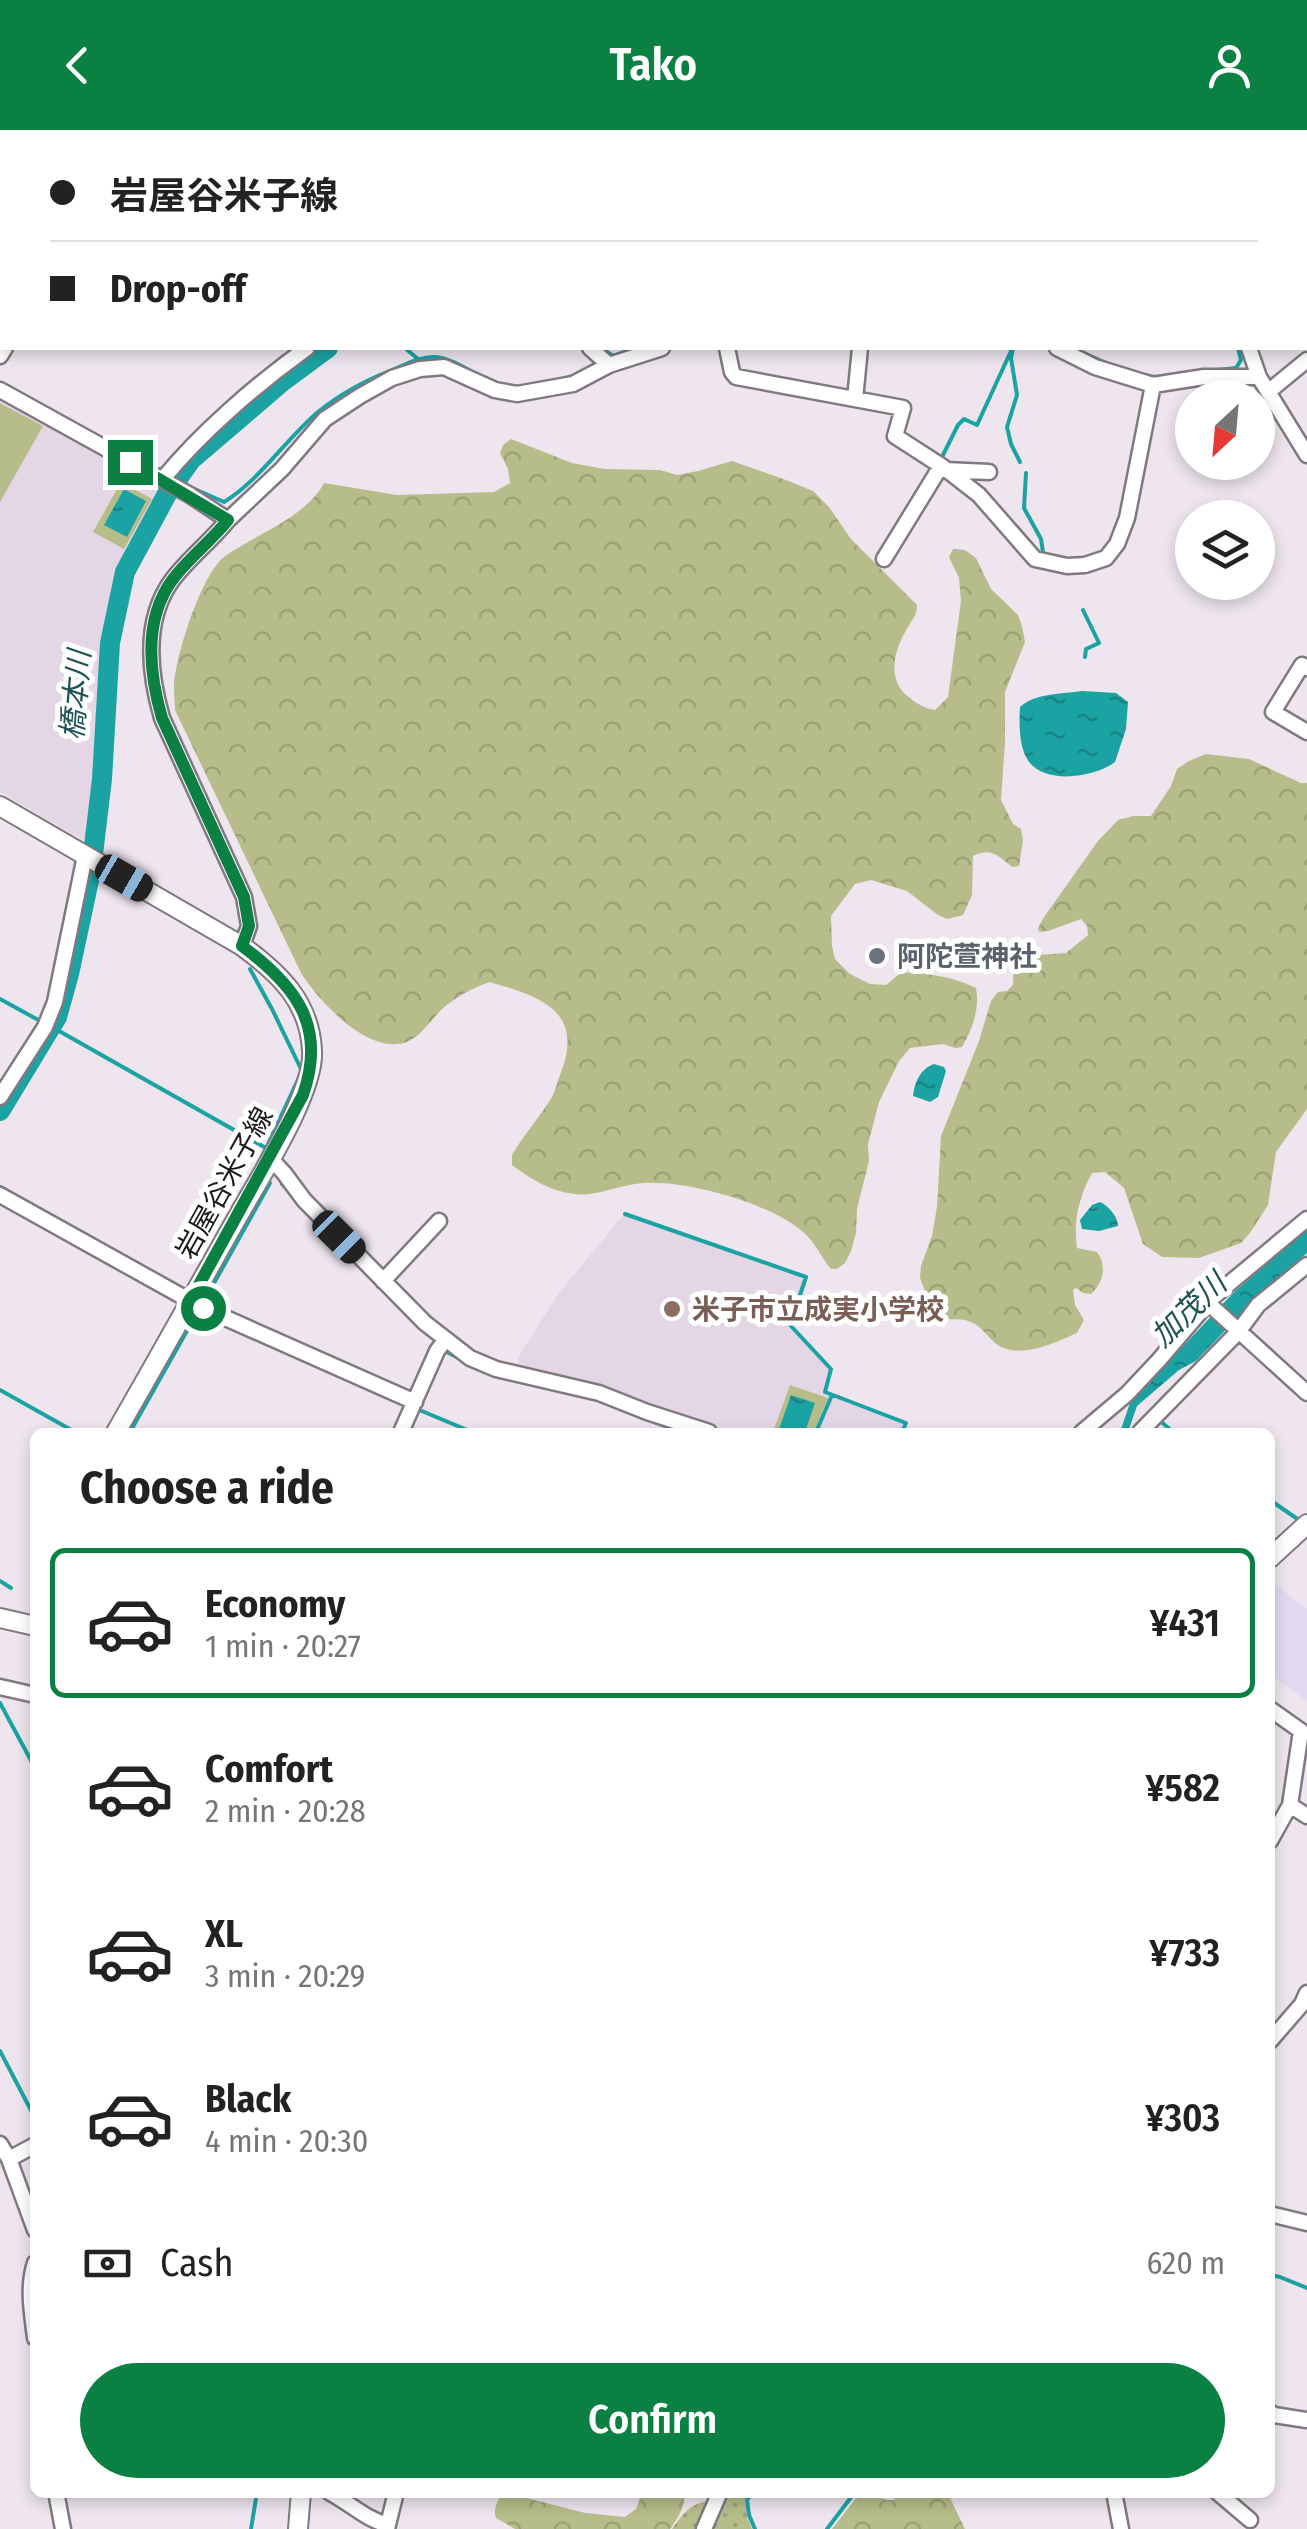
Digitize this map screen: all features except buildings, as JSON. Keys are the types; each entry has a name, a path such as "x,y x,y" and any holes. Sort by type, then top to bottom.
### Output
{"main road":[{"name":"岩屋谷米子線","path":"0,806 242,946 271,968 293,992 307,1024 312,1051 303,1095 118,1428"},
{"path":"1275,1553 1307,1524"},
{"path":"0,1618 30,1625"},
{"path":"298,2529 301,2498"}],"street":[{"path":"169,484 180,458 305,350"},
{"path":"592,350 609,366"},
{"path":"242,946 249,926 244,897 162,718 153,686 155,616 175,576 325,419 392,378 444,366 494,390 517,394 573,384 609,366 656,350"},
{"path":"727,350 736,376 903,408 895,436 979,495 1035,560 1068,566 1106,558 1117,544 1127,518 1153,385"},
{"path":"856,399 860,350"},
{"path":"1061,350 1095,368 1153,385 1204,377 1259,377"},
{"path":"1250,350 1261,380"},
{"path":"1275,386 1307,360"},
{"path":"0,390 228,520"},
{"path":"1275,403 1307,455"},
{"path":"943,468 989,472"},
{"path":"884,559 943,468"},
{"path":"1307,668 1302,666 1273,712 1307,732"},
{"path":"0,1097 45,1027 55,1002 91,859"},
{"path":"270,1158 304,1200 382,1281 444,1340 470,1358 496,1369 599,1393 682,1428"},
{"path":"0,1195 190,1301 415,1402"},
{"path":"1087,1428 1160,1360 1208,1302 1307,1219"},
{"path":"382,1281 439,1221"},
{"path":"1144,1428 1258,1305 1307,1264"},
{"path":"1208,1302 1307,1393"},
{"path":"404,1428 444,1340"},
{"path":"0,1687 30,1694"},
{"path":"1275,1712 1304,1728 1290,1805 1275,1832"},
{"path":"1290,1805 1307,1816"},
{"path":"1275,2034 1307,1993"},
{"path":"0,2144 30,2216"},
{"path":"9,2159 30,2148"},
{"path":"1275,2215 1307,2222"},
{"path":"1275,2415 1307,2420"},
{"path":"57,2498 63,2529"},
{"path":"338,2498 388,2527 395,2498"},
{"path":"704,2529 717,2498"},
{"path":"1115,2498 1121,2529"},
{"path":"1224,2498 1250,2520"}],"shaded area":[{"path":"0,395 166,488 123,564 110,622 94,842 87,842 0,792"},
{"name":"米子市立成実小学校","path":"624,1214 805,1278 790,1325 831,1369 825,1391 831,1395 818,1428 726,1428 679,1416 578,1378 519,1366 518,1357 559,1293"},
{"path":"833,1397 904,1424 902,1428 820,1428"},
{"path":"1275,1585 1307,1609 1307,1701 1275,1679"}],"green space":[{"path":"0,403 43,426 0,502"},
{"path":"511,439 572,463 605,469 660,470 677,475 732,461 813,491 851,539 917,605 899,644 894,671 906,695 927,708 935,710 948,697 961,601 959,578 949,557 953,549 965,550 976,558 991,589 1018,615 1025,642 1005,692 1001,800 1013,824 1021,829 1019,866 1012,867 989,852 973,856 972,895 963,915 947,919 907,891 871,880 855,884 831,916 835,959 850,974 870,984 886,985 902,972 940,976 976,988 977,996 974,1019 962,1047 943,1044 910,1048 899,1061 879,1102 868,1144 869,1161 851,1251 837,1269 831,1269 807,1236 788,1221 723,1194 653,1183 590,1194 568,1193 539,1182 512,1165 512,1155 555,1089 567,1053 562,1021 541,1001 489,982 452,1001 407,1042 377,1041 346,1023 301,973 175,710 175,674 184,637 198,598 224,557 292,516 324,483 397,495 494,492 510,483 500,453"},
{"path":"121,482 152,499 124,549 93,532"},
{"path":"1206,754 1249,759 1307,783 1307,1109 1276,1152 1268,1205 1250,1233 1241,1243 1199,1258 1162,1257 1143,1244 1124,1188 1105,1172 1092,1173 1078,1209 1077,1248 1097,1252 1103,1268 1091,1294 1073,1290 1075,1305 1084,1320 1077,1333 1047,1345 1025,1350 1004,1348 971,1322 934,1315 920,1278 937,1207 941,1136 991,1001 998,992 1013,985 1017,962 1024,956 1066,953 1088,935 1081,919 1039,932 1044,917 1098,841 1118,820 1151,816 1177,769"},
{"path":"790,1385 828,1398 816,1428 774,1428"},
{"path":"526,2498 585,2513 625,2517 636,2509 640,2498 684,2498 670,2529 515,2529 496,2518 499,2500"},
{"path":"747,2498 752,2529 672,2529 694,2505"},
{"path":"856,2498 949,2498 965,2529 832,2529"}],"water":[{"path":"124,489 146,501 127,537 104,525"},
{"path":"1082,691 1116,693 1128,702 1126,729 1115,762 1081,775 1055,776 1043,772 1026,757 1020,707 1041,697"},
{"path":"934,1064 946,1071 938,1097 930,1102 913,1096 919,1077"},
{"path":"1100,1202 1112,1212 1118,1226 1099,1231 1082,1229 1080,1220 1092,1205"},
{"path":"1307,1229 1307,1253 1264,1290 1196,1361 1179,1370 1137,1406 1129,1428 1121,1428 1130,1403 1233,1293"},
{"path":"791,1395 815,1403 806,1428 779,1428"}],"waterway":[{"name":"橋本川","path":"0,1111 57,1017 69,974 91,871 102,779 110,643 125,572 167,494 191,460 325,350"},
{"path":"407,350 418,359"},
{"path":"605,350 613,356 630,350"},
{"path":"1013,350 1017,395 1007,427 1020,462"},
{"path":"1077,350 1106,363"},
{"path":"1144,375 1236,368 1241,360 1238,350"},
{"path":"940,461 964,419 977,425 1011,351"},
{"path":"190,487 224,502 250,482 326,405 413,361 441,358 478,375"},
{"path":"559,380 579,374"},
{"path":"1026,473 1024,508 1041,539 1044,559"},
{"path":"1083,610 1099,643 1086,649 1085,657"},
{"path":"250,969 302,1071 262,1157"},
{"path":"0,999 42,1022"},
{"path":"52,1027 266,1148"},
{"path":"204,1301 270,1183"},
{"path":"282,1184 294,1197"},
{"path":"0,1187 70,1226"},
{"path":"303,1209 405,1312"},
{"path":"625,1214 806,1277 790,1325 831,1369 825,1392 906,1423 904,1428"},
{"path":"132,1428 197,1313 200,1314"},
{"path":"445,1351 485,1372"},
{"path":"0,1390 68,1428"},
{"path":"818,1428 832,1395"},
{"path":"417,1409 462,1428"},
{"path":"638,1416 671,1428"},
{"path":"1158,1419 1168,1428"},
{"path":"1275,1503 1296,1518"},
{"path":"0,1581 11,1588"},
{"path":"0,1703 30,1759"},
{"path":"0,2051 30,2108"},
{"path":"1275,2276 1307,2288"},
{"path":"251,2529 256,2498"},
{"path":"748,2498 755,2529"},
{"path":"827,2529 850,2498"}],"place":[{"name":"阿陀萱神社","path":"877,956"},
{"name":"米子市立成実小学校","path":"672,1309"}],"route":[{"path":"130,462 228,520 175,576 163,596 155,616 153,686 162,718 244,897 249,926 242,946 271,968 293,992 307,1024 312,1051 303,1095 190,1301 203,1308"}],"water label":[{"name":"加茂川","path":"1189,1310"}]}
